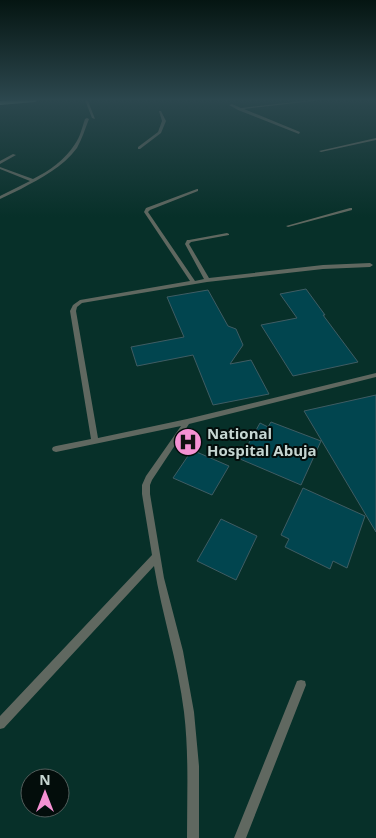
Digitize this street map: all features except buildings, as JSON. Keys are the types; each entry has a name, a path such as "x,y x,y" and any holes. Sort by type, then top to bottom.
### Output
{"lane":[{"path":"0,198 60,162 72,152 79,139"},
{"path":"139,148 151,139"},
{"path":"321,151 376,139"},
{"path":"0,163 14,155"},
{"path":"0,168 32,180"},
{"path":"193,282 146,212 148,209 197,190"},
{"path":"288,226 350,209"},
{"path":"207,280 187,244 189,241 227,234"},
{"path":"94,441 74,311 75,306 89,300 207,280 323,267 370,265"},
{"path":"56,449 187,422 376,375"},
{"path":"187,422 146,485 156,557 178,650 189,712 193,766 193,838"},
{"path":"0,724 156,557"},
{"path":"240,838 301,685"}],"shaded area":[{"name":"National Hospital Abuja","path":"0,139 376,139 376,838 0,838"}],"place":[{"name":"National Hospital Abuja","path":"188,442"}]}
